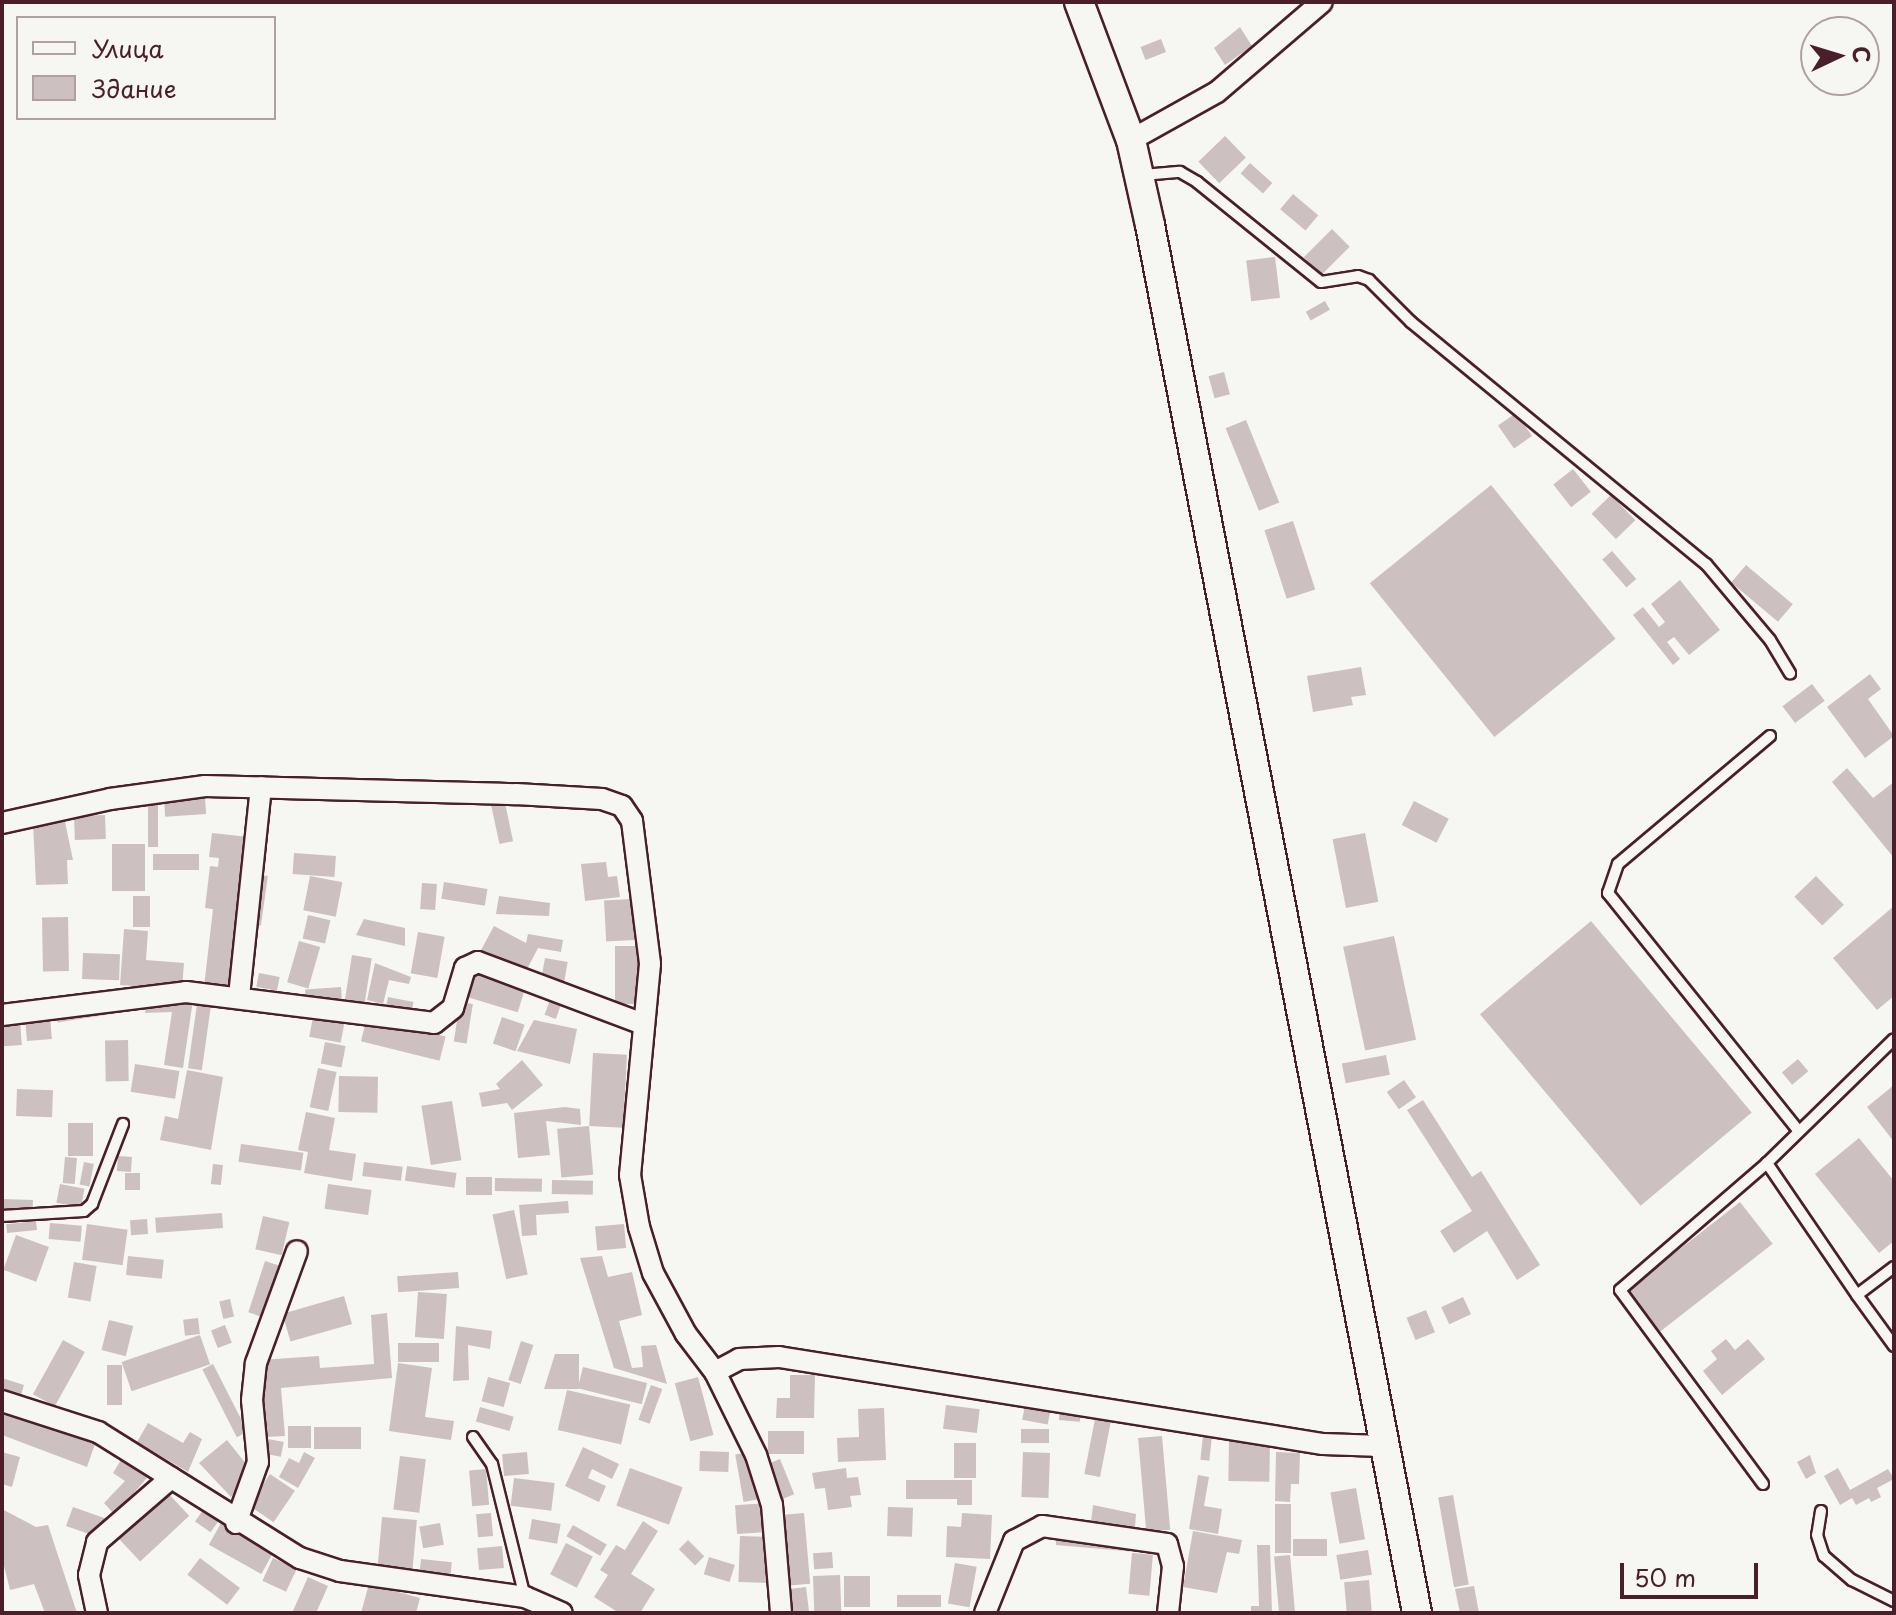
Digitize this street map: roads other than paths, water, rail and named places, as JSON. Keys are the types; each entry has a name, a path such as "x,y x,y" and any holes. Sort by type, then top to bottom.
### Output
{"main road":[{"path":"1079,2 1131,140 1382,1446 1417,1613"}],"street":[{"path":"1131,140 1217,92 1322,2"},
{"path":"2,823 110,799 205,786 516,794 602,799 622,806 632,821 650,964 630,1175 639,1227 653,1273 686,1334 715,1372 756,1455 772,1505 781,1613"},
{"path":"239,996 261,787"},
{"path":"2,1015 150,994 239,996 434,1023 453,1008 465,968 478,962 643,1024"},
{"path":"236,1523 258,1462 252,1400 256,1363 297,1251"},
{"path":"715,1372 739,1359 779,1357 1323,1444 1382,1446"},
{"path":"2,1401 98,1432 236,1523 300,1558 340,1571 525,1597 562,1613"},
{"path":"97,1613 89,1575 97,1542 171,1478"},
{"path":"985,1613 1014,1541 1030,1527 1042,1526 1162,1541 1171,1549 1173,1566 1168,1613"}],"lane":[{"path":"1138,176 1180,172 1189,177 1321,282 1358,276 1369,280 1411,322 1706,564 1770,640 1790,673"},
{"path":"1770,736 1618,864 1608,893 1798,1130"},
{"path":"1763,1484 1620,1290 1767,1163 1894,1039"},
{"path":"2,1216 84,1211 92,1204 123,1124"},
{"path":"1767,1163 1894,1346"},
{"path":"1857,1295 1894,1267"},
{"path":"473,1437 492,1464 525,1597"},
{"path":"1821,1511 1817,1535 1824,1556 1852,1580 1894,1601"}]}
